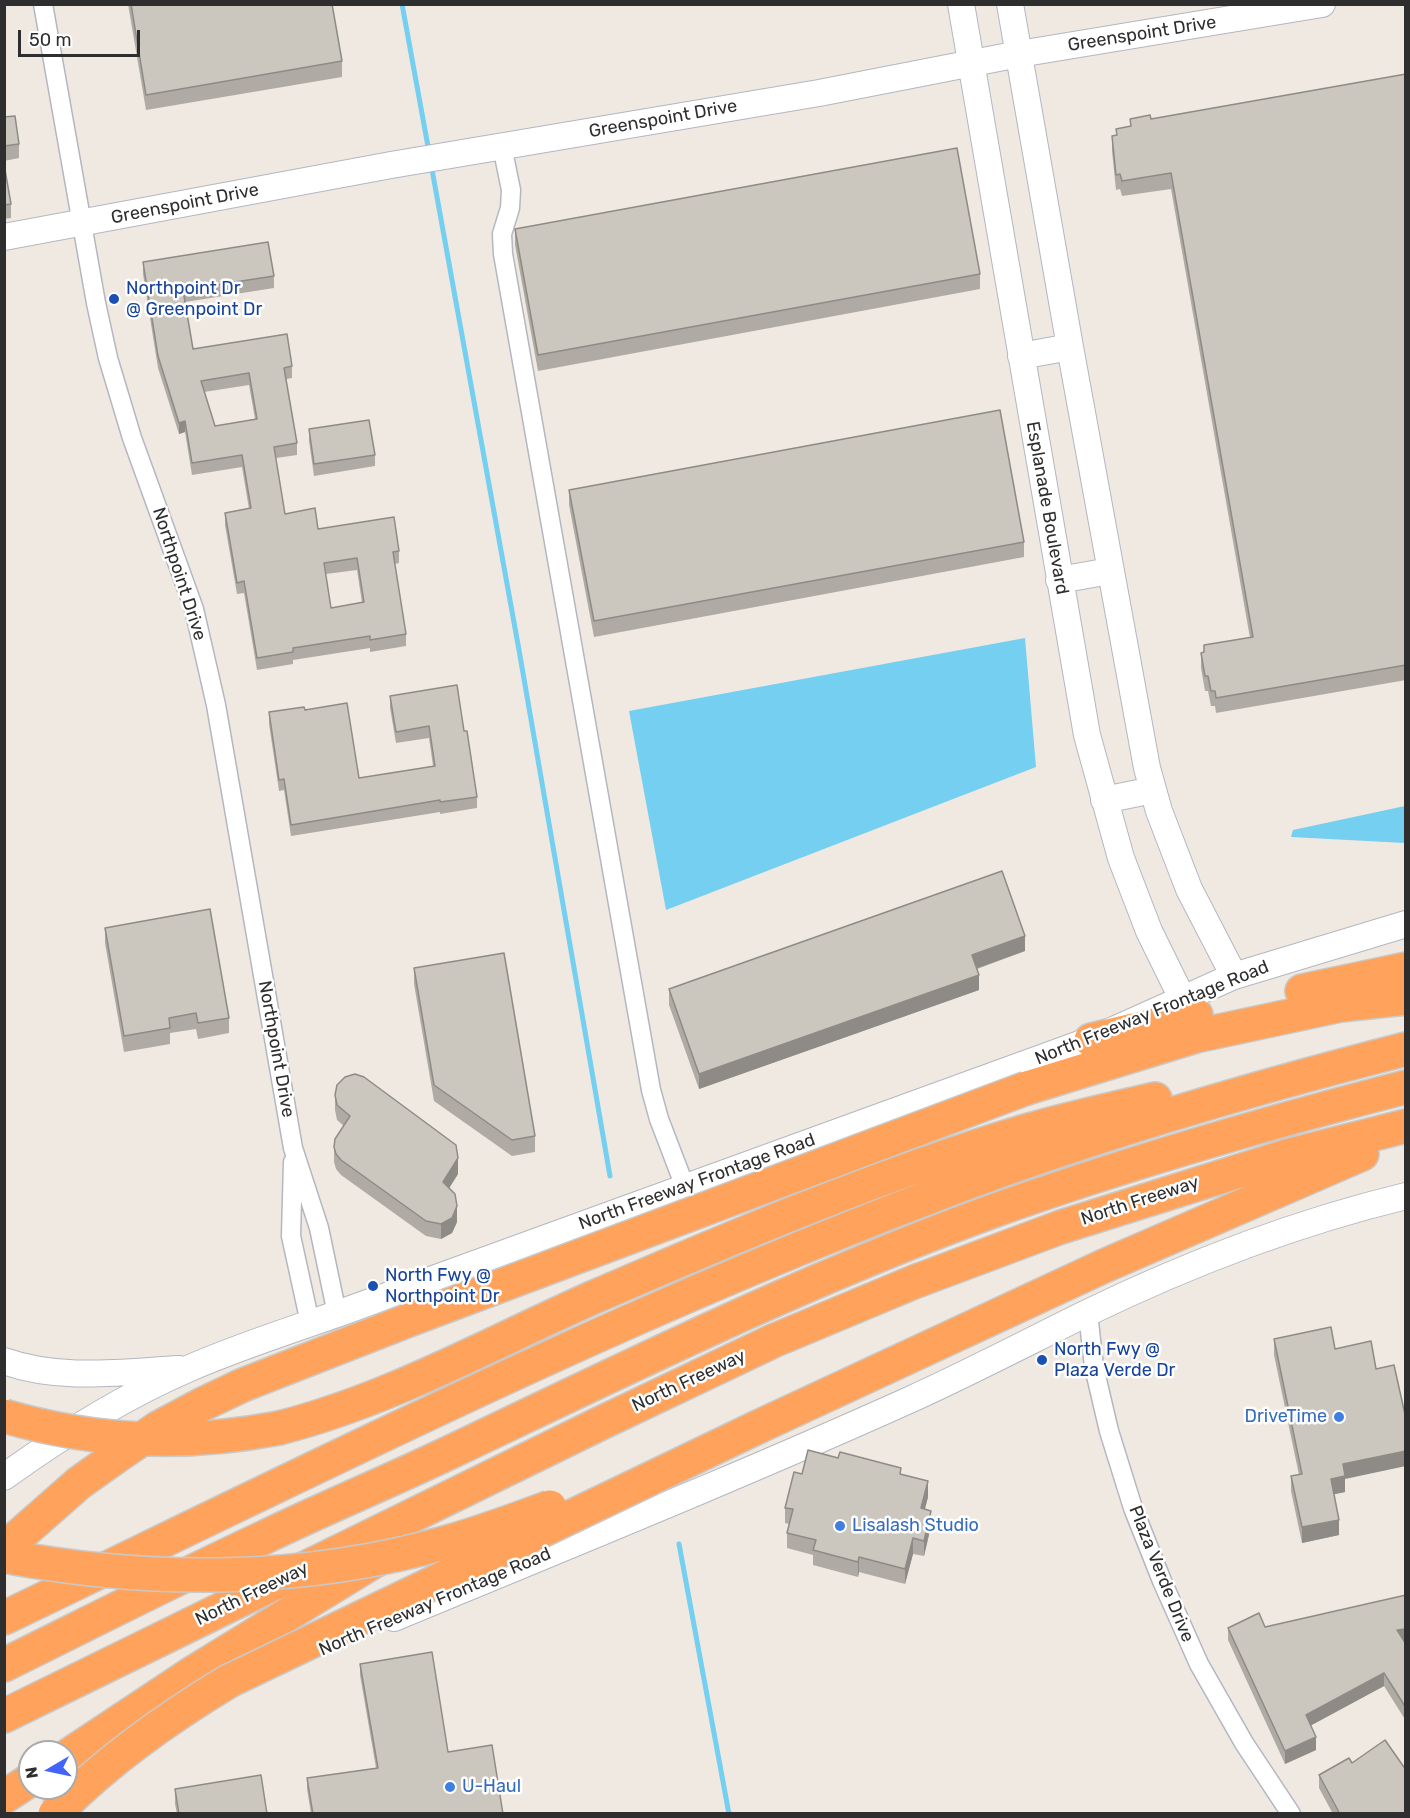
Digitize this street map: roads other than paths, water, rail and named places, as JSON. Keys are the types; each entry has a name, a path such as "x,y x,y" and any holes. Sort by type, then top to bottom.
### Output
{"highway":[{"path":"1091,1040 1406,969"},
{"path":"4,1549 80,1483 117,1456 158,1428 243,1385 409,1320 1028,1088 1197,1036 1341,1005 1406,998"},
{"path":"4,1416 64,1432 125,1439 217,1438 279,1428 311,1420 377,1396 649,1274 823,1201 896,1174 1023,1132 1098,1112 1170,1095 1397,1051"},
{"path":"4,1618 383,1435 650,1312 873,1218 1105,1135 1397,1051"},
{"name":"North Freeway","path":"4,1665 266,1536 428,1463 657,1353 902,1246 983,1215 1158,1158 1326,1108 1406,1087"},
{"name":"North Freeway","path":"4,1716 773,1341 914,1282 1061,1227 1287,1156 1406,1126"},
{"path":"4,1556 112,1571 198,1575 291,1571 364,1561 450,1541 493,1528 760,1426 1104,1266 1252,1200 1406,1137"},
{"path":"78,1749 195,1672 599,1424"},
{"path":"55,1814 106,1765 183,1708 229,1681 760,1426"},
{"path":"4,1594 230,1509"},
{"path":"4,1798 18,1788"}],"street":[{"name":"Northpoint Drive","path":"43,4 96,303 118,397 194,609 216,705 293,1148 319,1228 337,1314"},
{"name":"Esplanade Boulevard","path":"961,4 1087,735 1121,858 1149,932 1182,998"},
{"path":"1010,4 1147,768 1171,846 1189,889 1234,976"},
{"name":"Greenspoint Drive","path":"4,237 391,165 819,93 1019,54 1323,4"},
{"path":"502,146 511,190 510,208 502,234 502,254 651,1090 659,1119 685,1187"},
{"path":"1021,356 1070,347"},
{"path":"1059,580 1110,571"},
{"path":"1104,800 1153,790"},
{"name":"North Freeway Frontage Road","path":"4,1477 106,1411 229,1351 337,1314 1091,1040 1234,976 1406,924"},
{"name":"Northpoint Drive","path":"293,1148 291,1236 310,1323"},
{"name":"North Freeway Frontage Road","path":"78,1764 360,1632 910,1400 1088,1313 1218,1255 1321,1218 1406,1196"},
{"name":"Plaza Verde Drive","path":"1088,1313 1094,1367 1109,1431 1133,1508 1162,1581 1198,1664 1244,1743 1291,1814"},
{"path":"4,1361 48,1371 87,1374 188,1369"},
{"path":"4,1798 18,1792"}],"water":[{"path":"1025,638 1036,767 666,910 629,711"},
{"path":"1405,806 1405,843 1291,837 1293,830"}],"waterway":[{"path":"402,4 429,152"},
{"path":"431,164 519,650 610,1176"},
{"path":"679,1544 729,1814"}],"place":[{"name":"Northpoint Dr @ Greenpoint Dr","path":"114,299"},
{"name":"North Fwy @ Northpoint Dr","path":"373,1286"},
{"name":"North Fwy @ Plaza Verde Dr","path":"1042,1360"},
{"name":"DriveTime","path":"1339,1417"},
{"name":"Lisalash Studio","path":"840,1526"},
{"name":"U-Haul","path":"450,1787"}]}
